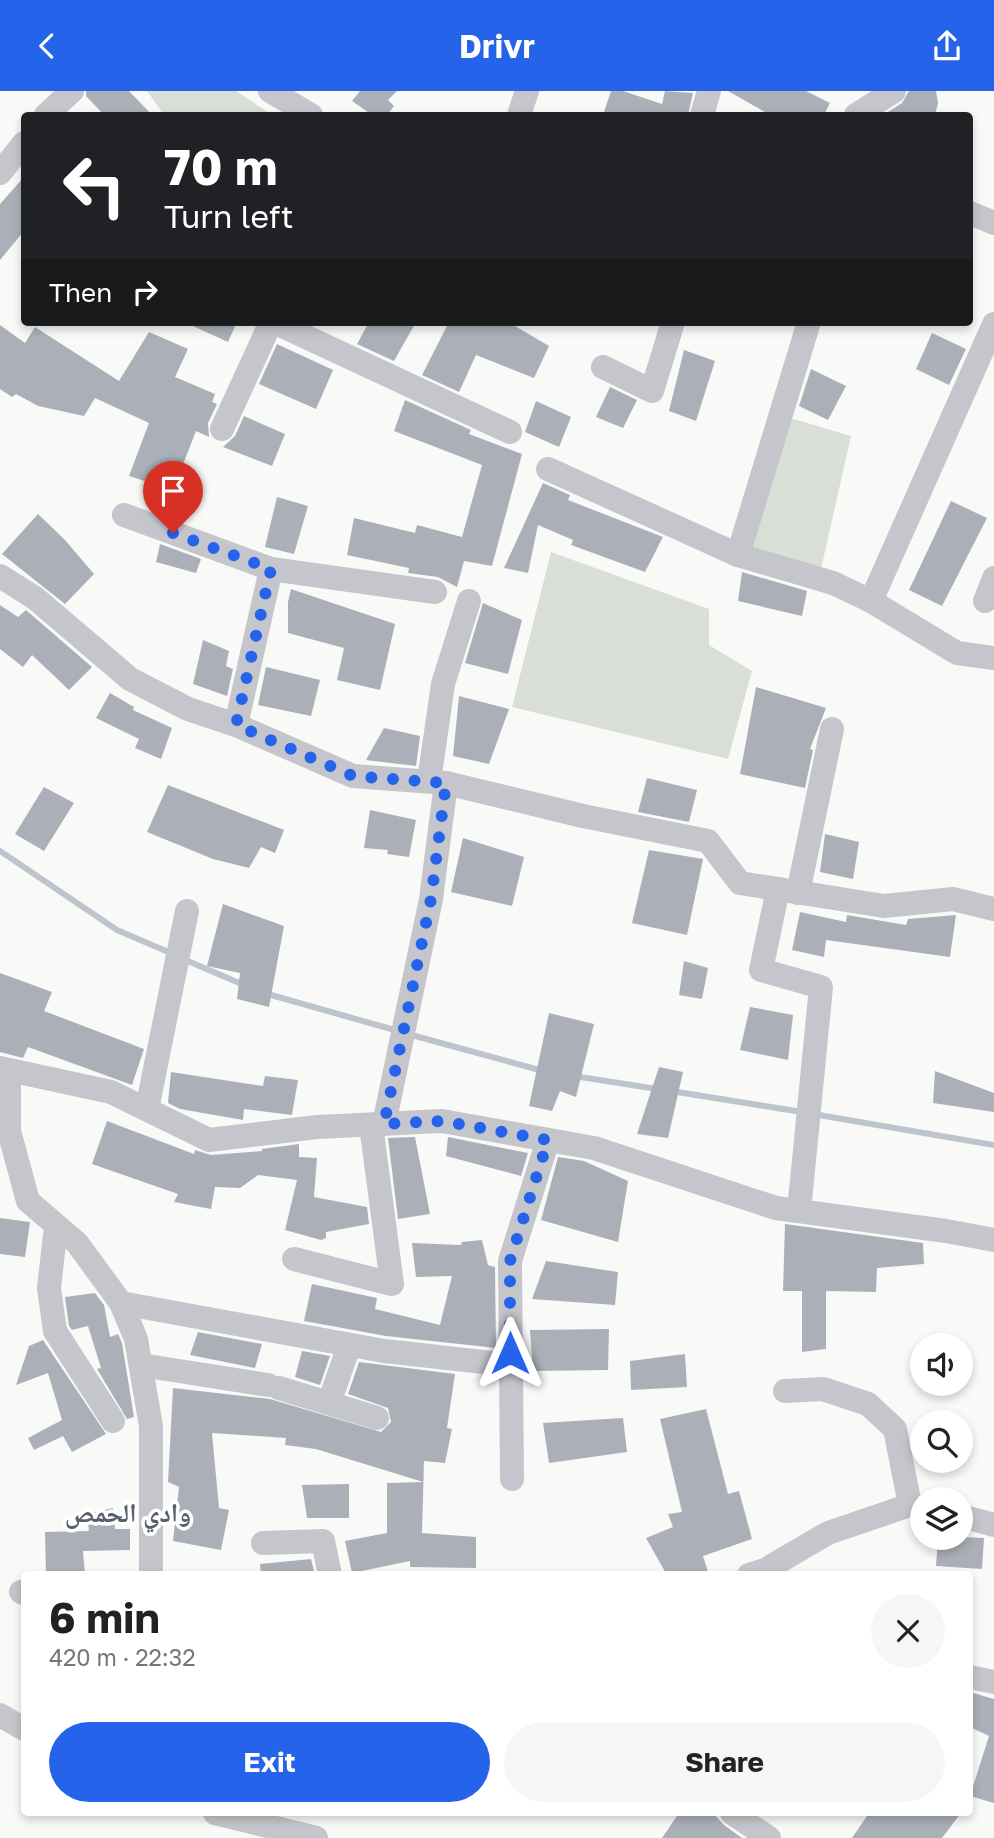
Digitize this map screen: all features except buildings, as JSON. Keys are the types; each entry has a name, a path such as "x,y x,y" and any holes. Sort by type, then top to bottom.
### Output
{"street":[{"path":"50,112 72,91"},
{"path":"270,91 306,112"},
{"path":"520,112 527,91"},
{"path":"703,112 709,91"},
{"path":"861,112 894,91"},
{"path":"0,173 21,147"},
{"path":"973,214 994,223"},
{"path":"871,601 994,324"},
{"path":"222,429 271,326"},
{"path":"282,326 510,432"},
{"path":"603,367 652,391 672,326"},
{"path":"738,555 809,326"},
{"path":"548,469 738,555 833,583 871,601 957,653 994,658"},
{"path":"124,515 271,569 435,592"},
{"path":"236,725 271,569"},
{"path":"0,576 35,598 130,679 188,709 236,725 353,776 438,782 708,841 740,883 884,906 953,899 994,909"},
{"path":"294,1259 392,1284 377,1124 431,899 443,684 469,601"},
{"path":"799,1211 821,987 761,970 788,891 832,729"},
{"path":"147,1109 187,911"},
{"path":"151,1571 150,1426 136,1339 121,1303 77,1244 28,1201 9,1131 4,1069 111,1092 209,1140 377,1124 442,1121 594,1148 776,1208 994,1240"},
{"path":"512,1479 510,1261 548,1140"},
{"path":"56,1226 49,1288 55,1331 113,1421"},
{"path":"121,1303 220,1319 349,1346 511,1365"},
{"path":"329,1403 349,1346"},
{"path":"141,1365 273,1387 377,1417"},
{"path":"785,1391 823,1388 868,1404 895,1429 911,1487"},
{"path":"762,1571 828,1533 910,1508"},
{"path":"973,1519 994,1525"},
{"path":"263,1543 323,1541 329,1571"},
{"path":"973,1678 994,1682"},
{"path":"0,1715 21,1727"},
{"path":"736,1816 769,1838"},
{"path":"258,1818 316,1838"}],"shaded area":[{"path":"147,91 236,91 268,112 162,112"},
{"path":"787,417 851,436 821,569 747,549"},
{"path":"551,552 709,609 709,645 752,671 728,759 512,707"}],"waterway":[{"path":"0,851 117,930 173,954"},
{"path":"183,959 244,985"},
{"path":"264,993 398,1031"},
{"path":"408,1034 543,1071"},
{"path":"574,1076 657,1089"},
{"path":"671,1091 802,1112"},
{"path":"813,1114 994,1145"}],"district":[{"name":"وادي الحمص","path":"128,1512"}],"route":[{"path":"173,533 271,569 236,725 353,776 446,783 431,899 384,1124 442,1121 548,1140 510,1261 510,1353"}]}
